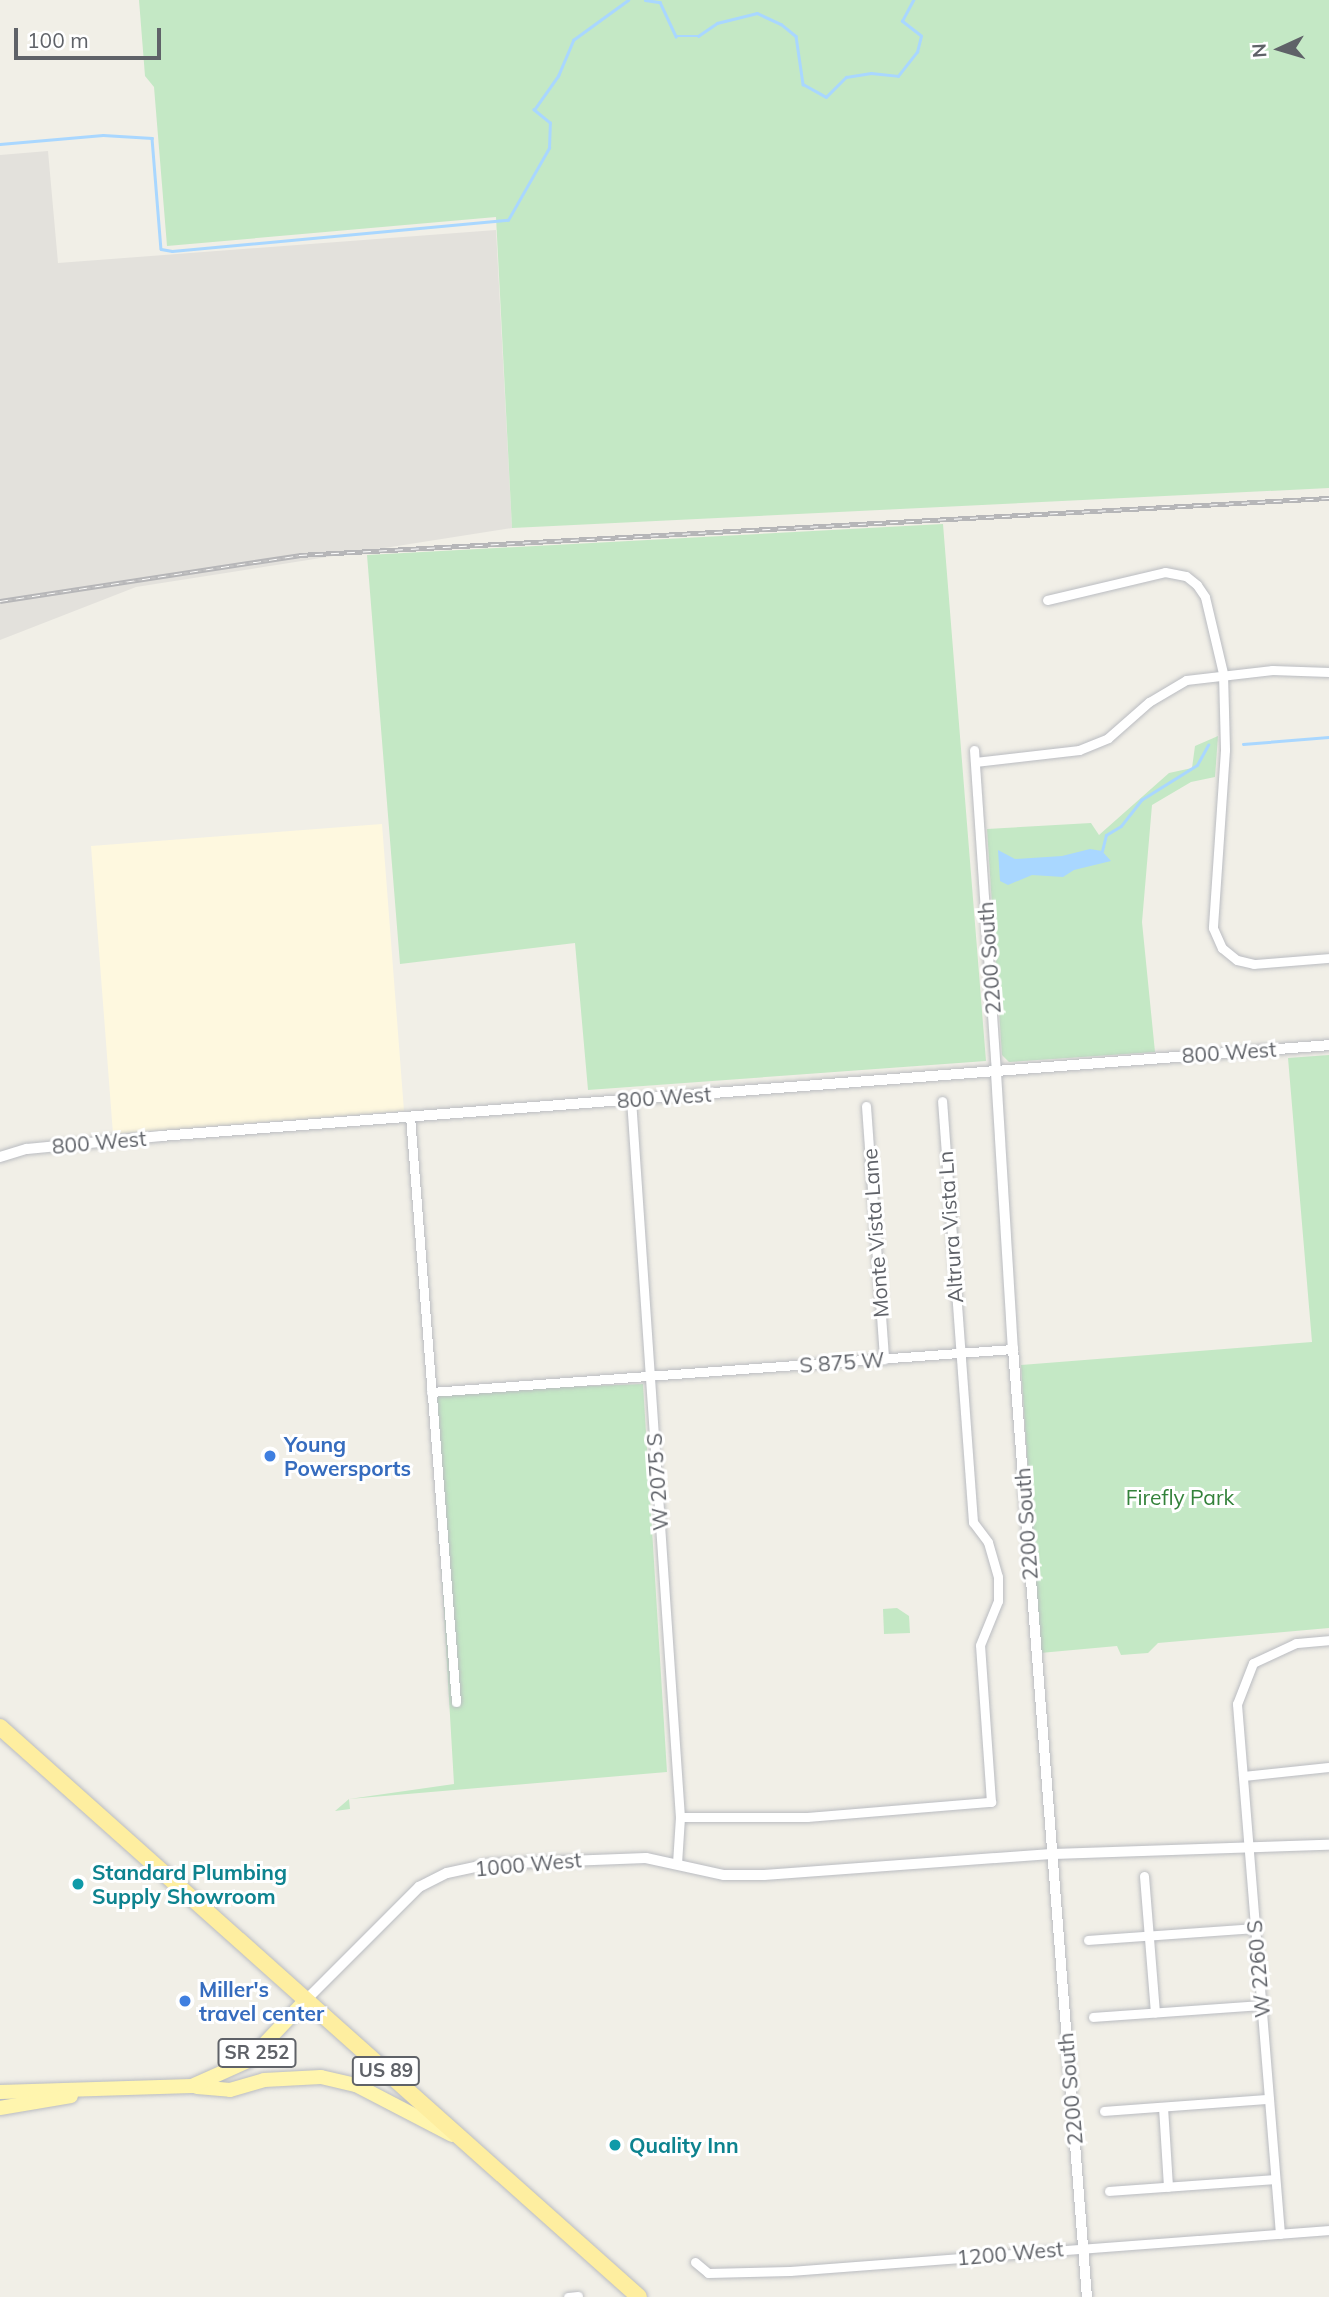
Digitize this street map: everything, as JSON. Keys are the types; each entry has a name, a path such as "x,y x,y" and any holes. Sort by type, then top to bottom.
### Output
{"highway":[{"name":"US 89","path":"0,1727 639,2297"}],"main road":[{"name":"1000 West","path":"0,2092 86,2092 192,2086 248,2061 306,2000"},
{"path":"192,2086 230,2090 264,2080 321,2077 356,2085 465,2142"},
{"name":"SR 252","path":"0,2102 52,2091"},
{"name":"1000 West","path":"0,2108 86,2092"}],"street":[{"path":"1047,600 1165,572 1186,576 1205,597 1223,673 1225,750 1213,928 1222,948 1237,960 1254,964 1329,958"},
{"path":"975,762 1079,750 1108,738 1149,702 1186,680 1223,673 1297,669 1329,672"},
{"name":"2200 South","path":"974,750 1013,1349 1087,2297"},
{"name":"800 West","path":"0,1157 27,1149 410,1116 996,1073 1329,1045"},
{"name":"W 2075 S","path":"631,1099 680,1817 677,1864"},
{"name":"Altrura Vista Ln","path":"680,1817 807,1817 990,1802 980,1645 998,1601 998,1577 988,1542 972,1522 942,1101"},
{"name":"Monte Vista Lane","path":"866,1106 884,1359"},
{"path":"410,1116 456,1702"},
{"name":"S 875 W","path":"431,1392 1013,1349"},
{"name":"W 2260 S","path":"1280,2234 1237,1704 1242,1681 1253,1663 1296,1643 1329,1640"},
{"path":"1243,1776 1329,1767"},
{"name":"1000 West","path":"306,2000 392,1910 419,1887 447,1873 489,1864 618,1857 677,1864 724,1875 764,1875 1051,1854 1329,1845"},
{"path":"1144,1876 1154,2013"},
{"path":"1088,1941 1255,1928"},
{"path":"1093,2017 1261,2005"},
{"path":"1104,2111 1269,2099"},
{"path":"1163,2107 1168,2187"},
{"path":"1109,2191 1275,2179"},
{"name":"1200 West","path":"695,2262 708,2273 790,2271 1329,2230"},
{"path":"568,2297 578,2296"}],"shaded area":[{"path":"48,151 58,263 496,230 512,528 136,587 0,640 0,155"},
{"path":"382,824 404,1111 113,1134 91,846"}],"green space":[{"path":"139,0 1329,0 1329,488 512,528 496,217 167,246 154,87 145,76"},
{"path":"943,524 986,1061 588,1090 575,943 400,964 367,555"},
{"path":"1218,736 1215,777 1191,782 1152,805 1142,922 1155,1052 1009,1062 1002,1055 987,829 1091,823 1099,835 1169,773 1192,768 1195,746"},
{"name":"Firefly Park","path":"1329,1055 1329,1628 1158,1643 1148,1653 1121,1655 1117,1646 1040,1653 1021,1365 1312,1342 1288,1058"},
{"path":"643,1384 667,1772 349,1799 454,1784 431,1392"},
{"path":"897,1608 909,1616 910,1633 884,1634 883,1609"},
{"path":"349,1799 350,1809 335,1811"}],"water":[{"path":"1090,849 1102,851 1111,861 1074,870 1063,877 1032,875 1008,885 1000,881 998,850 1015,859 1062,856"}],"waterway":[{"path":"0,144 103,135 152,138 161,249 172,251 508,220 549,148 550,123 534,110 558,76 573,40 628,0"},
{"path":"645,0 660,2 676,36 698,36 717,23 757,13 781,24 796,36 803,84 826,97 846,77 871,73 898,76 917,52 921,36 902,21 913,0"},
{"path":"1243,744 1329,737"},
{"path":"1102,851 1106,835 1121,826 1141,800 1197,765 1208,745"}],"railway":[{"path":"0,601 299,555 1329,498"}],"place":[{"name":"Young Powersports","path":"270,1456"},
{"name":"Standard Plumbing Supply Showroom","path":"78,1884"},
{"name":"Miller's travel center","path":"185,2001"},
{"name":"Quality Inn","path":"615,2145"}]}
